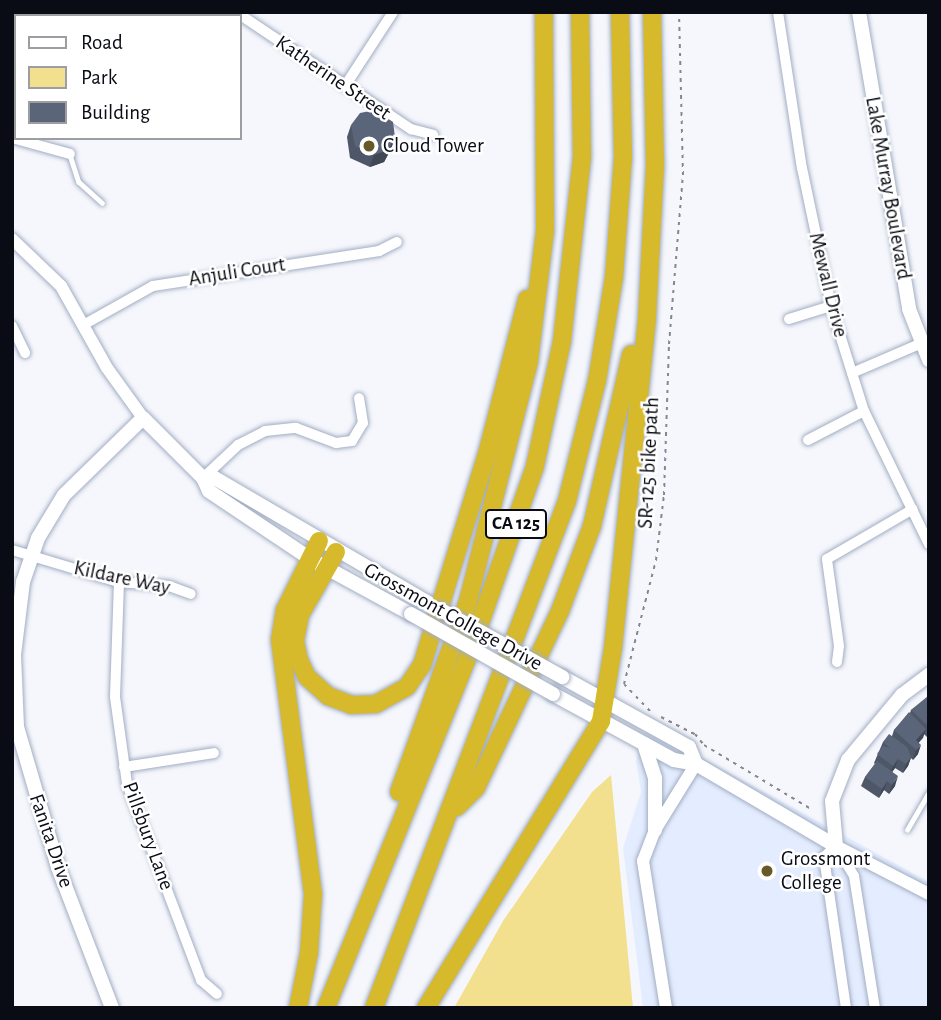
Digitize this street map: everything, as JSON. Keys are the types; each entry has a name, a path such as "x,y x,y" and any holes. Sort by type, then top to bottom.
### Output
{"highway":[{"path":"370,893 398,795 484,548 529,360 545,231 544,12"},
{"name":"CA 125","path":"326,1008 370,893 471,649 536,466 562,341 582,157 580,12"},
{"name":"CA 125","path":"374,1008 452,811 567,501 597,381 614,277 623,158 620,12"},
{"path":"426,1008 601,721 613,648 650,261 655,167 652,12"},
{"path":"319,541 319,564 298,623 295,641 302,669 321,691 343,703 367,705 393,698 407,687 422,665 487,454 545,231"},
{"path":"452,811 476,788 560,611 592,526 650,261"},
{"path":"298,1008 309,953 313,894 280,640 285,610 319,564 336,552"}],"main road":[{"name":"Lake Murray Boulevard","path":"859,12 909,309 925,342 929,360"},
{"name":"Grossmont College Drive","path":"143,418 203,478 209,491 319,564 674,760 696,764 836,846"},
{"name":"Fanita Drive","path":"112,1008 58,867 17,727 16,633 31,557 64,495 143,418"},
{"name":"Grossmont College Drive","path":"203,478 213,477 336,552 689,747 696,764"},
{"path":"836,846 832,801 848,760 902,695 929,675"},
{"path":"644,744 655,778 655,830"}],"street":[{"path":"345,86 393,12"},
{"name":"Mewall Drive","path":"778,12 802,168 831,306 864,411 929,544"},
{"name":"Katherine Street","path":"242,16 411,129 433,135"},
{"path":"19,140 70,154"},
{"name":"Grossmont College Drive","path":"12,239 61,286 85,324 107,368 143,418"},
{"name":"Anjuli Court","path":"85,324 153,286 379,251 397,242"},
{"path":"789,319 831,306"},
{"path":"12,326 25,353"},
{"path":"852,373 925,342"},
{"path":"203,478 237,445 265,431 296,428 336,443 352,441 363,423 359,398"},
{"path":"808,440 864,411"},
{"path":"836,662 839,646 827,559 913,509"},
{"name":"Kildare Way","path":"12,550 119,582 169,586 191,594"},
{"name":"Pillsbury Lane","path":"119,582 114,640 124,767 201,980 217,994"},
{"path":"124,767 214,753"},
{"path":"666,1008 643,861 655,830 696,764"},
{"path":"846,1008 824,857 836,846 854,876 875,1008"},
{"name":"Grossmont College Drive","path":"836,846 929,894"}],"lane":[{"path":"70,154 79,183 102,203"},
{"path":"907,830 929,792"}],"path":[{"name":"SR-125 bike path","path":"679,12 683,175 669,344 664,495 656,560 624,684 653,713 695,734 704,745 811,809"}],"shaded area":[{"name":"Grossmont College","path":"646,727 929,882 929,1008 643,1008 623,848 641,792 636,761"}],"green space":[{"path":"611,775 633,1008 454,1008 503,921 592,792"}],"building":[{"name":"Cloud Tower","path":"375,110 393,122 395,137 388,150 374,155 355,146 351,125 360,113"},
{"path":"929,697 929,727 911,710"},
{"path":"909,712 926,729 916,740 921,745 916,750 894,730"},
{"path":"889,734 907,747 911,757 906,764 898,759 893,766 877,754 883,746 890,748 883,742"},
{"path":"877,761 898,776 892,785 887,781 882,789 865,777"}],"place":[{"name":"Cloud Tower","path":"369,146"},
{"name":"Grossmont College","path":"767,871"}]}
